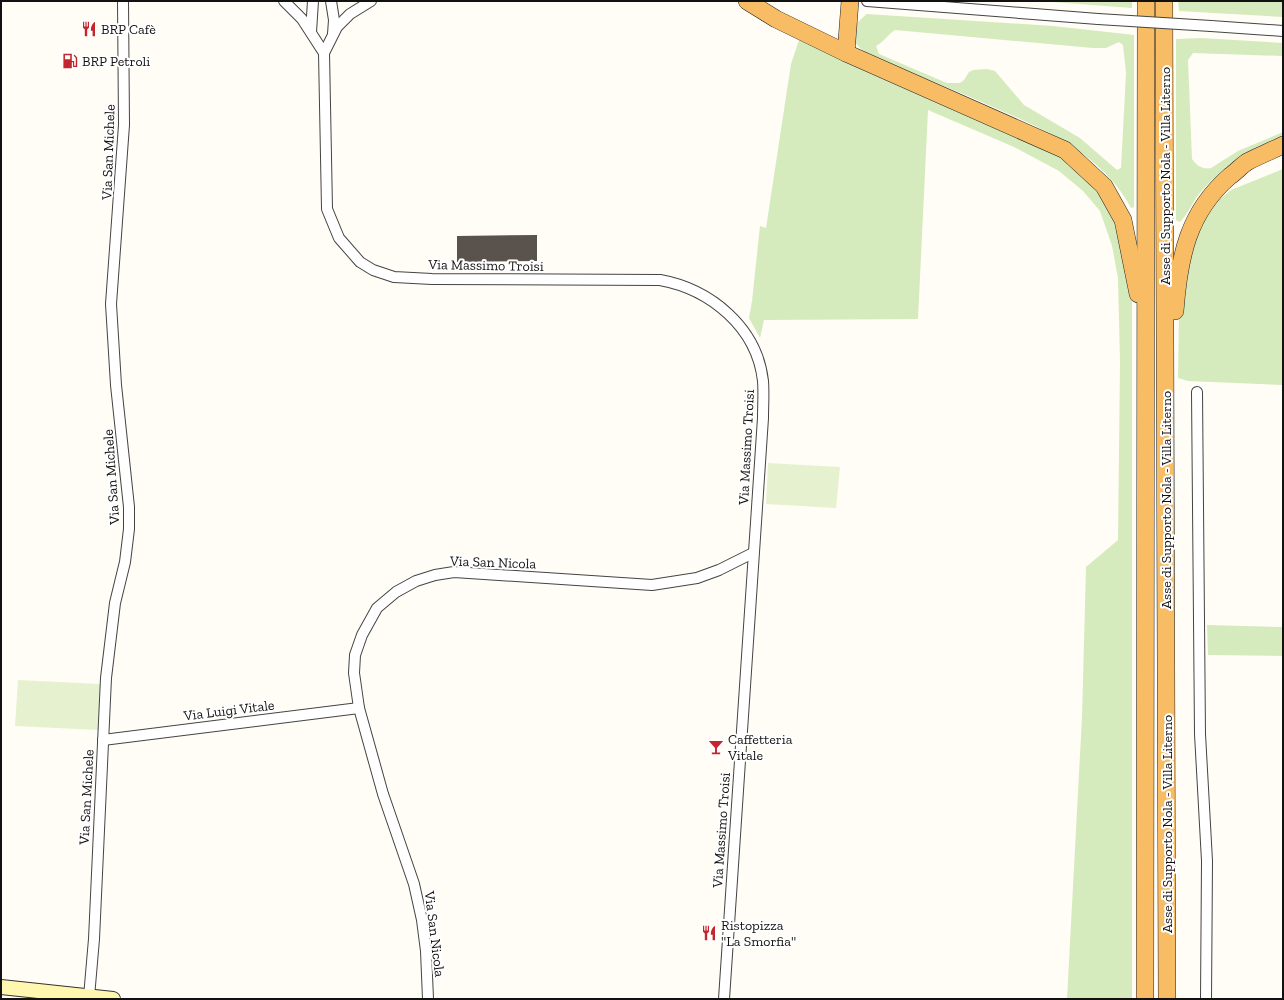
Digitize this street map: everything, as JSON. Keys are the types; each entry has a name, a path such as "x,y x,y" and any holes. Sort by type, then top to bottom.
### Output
{"highway":[{"path":"747,1 776,19 846,53 1065,150 1104,186 1123,220 1146,329"},
{"path":"846,53 850,1"},
{"name":"Asse di Supporto Nola - Villa Literno","path":"1145,999 1146,1"},
{"name":"Asse di Supporto Nola - Villa Literno","path":"1164,1 1167,999"},
{"path":"1166,362 1174,331 1181,260 1189,232 1200,209 1219,186 1246,162 1283,145"}],"main road":[{"path":"1,987 80,997 113,999"}],"street":[{"name":"Via San Michele","path":"80,997 94,940 106,678 115,603 125,562 129,530 129,507 116,385 111,304 124,125 123,1"},
{"path":"284,1 302,18 324,53"},
{"path":"311,32 313,1"},
{"name":"Via Massimo Troisi","path":"331,1 334,20 332,36"},
{"name":"Via Massimo Troisi","path":"370,1 350,14 332,36 324,53 327,209 339,238 360,262 373,270 394,277 432,279 660,280 679,284 713,300 741,327 758,361 763,380 763,418 724,999"},
{"path":"866,1 1098,19 1283,31"},
{"path":"1198,392 1200,734 1207,861 1206,999"},
{"name":"Via San Nicola","path":"428,999 426,951 414,884 383,794 358,708 354,673 355,655 362,635 377,608 396,592 416,581 435,575 454,572 652,585 697,578 719,570 753,553"},
{"name":"Via Luigi Vitale","path":"103,740 358,708"}],"green space":[{"path":"1039,1 1132,1 1132,8"},
{"path":"1178,1 1283,1 1283,17 1179,11"},
{"path":"867,14 1053,26 1134,35 1134,207 1131,208 1118,187 1102,170 1083,154 1063,141 1042,129 865,52 859,47 853,38 854,28","holes":["895,30 1106,48 1119,42 1123,45 1126,73 1121,168 1117,170 1080,138 1024,105 995,71 987,69 973,70 969,72 960,83 947,83 879,54 876,46"]},
{"path":"1201,38 1283,43 1283,56 1193,53 1188,60 1192,159 1203,168 1211,168 1238,151 1283,132 1283,138 1227,167 1199,194 1180,222 1176,220 1176,39"},
{"path":"799,40 1052,151 1074,167 1099,189 1121,229 1132,294 1132,999 1067,999 1082,717 1086,567 1118,540 1120,362 1118,278 1112,246 1100,211 1083,191 1059,171 1014,147 928,110 918,319 764,320 760,338 749,318 760,226 766,228 791,64"},
{"path":"1283,169 1283,385 1188,381 1178,378 1179,315 1188,254 1211,206 1231,190"},
{"path":"768,463 840,467 836,508 766,504"},
{"path":"1207,625 1283,627 1283,656 1208,655"},
{"path":"18,680 100,684 98,730 15,726"}],"building":[{"path":"537,235 537,261 457,262 457,236"}],"place":[{"name":"BRP Cafè","path":"89,29"},
{"name":"BRP Petroli","path":"70,61"},
{"name":"Caffetteria Vitale","path":"716,747"},
{"name":"Ristopizza \"La Smorfia\"","path":"709,933"}]}
